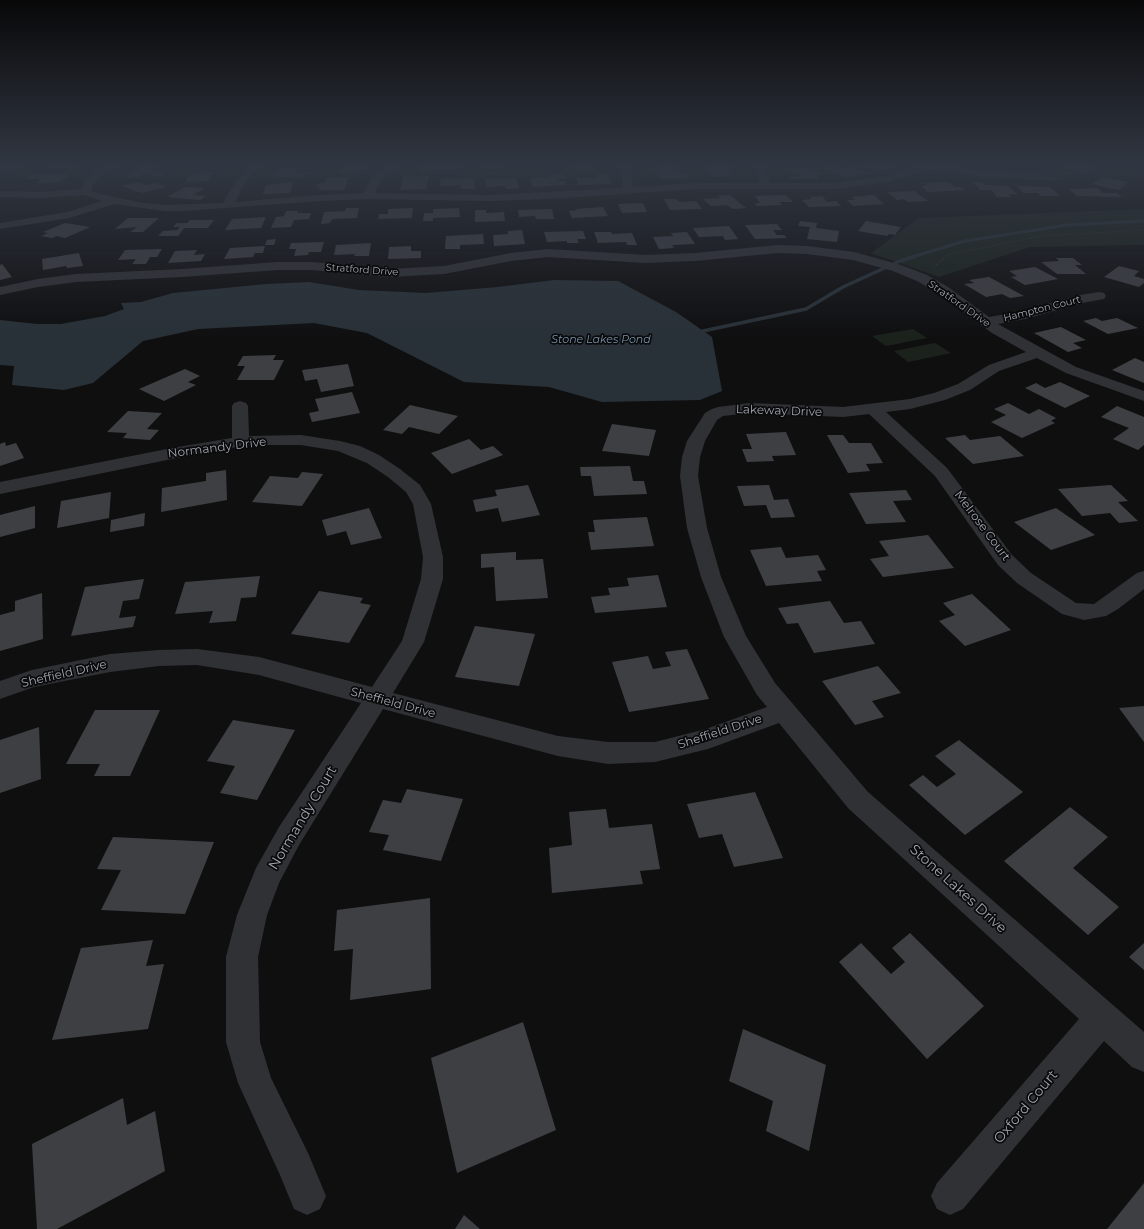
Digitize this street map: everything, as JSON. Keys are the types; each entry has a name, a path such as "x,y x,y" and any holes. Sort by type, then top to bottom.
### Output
{"street":[{"path":"0,237 8,233 6,226 21,223"},
{"name":"Stratford Drive","path":"0,291 38,283 76,278 182,273 278,266 312,266 365,272 390,273 444,270 511,257 548,254 571,254 633,259 672,259 778,248 833,252 883,263 922,278 943,290 997,330 1038,353 1071,370 1144,396"},
{"name":"Hampton Court","path":"985,322 1025,315 1080,299 1099,296"},
{"name":"Lakeway Drive","path":"784,711 766,689 735,637 711,577 697,528 689,476 691,457 696,441 711,417 718,412 730,409 750,408 824,412 874,410 910,404 940,397 964,387 994,368 1038,353"},
{"path":"240,406 241,442"},
{"name":"Melrose Court","path":"874,410 941,472 1006,560 1024,578 1070,609 1084,612 1098,611 1110,604 1144,578"},
{"name":"Normandy Drive","path":"0,488 172,452 256,440 301,440 340,446 354,450 394,473 413,489 422,504 433,557 432,579 413,642 378,699"},
{"name":"Sheffield Drive","path":"0,690 32,678 110,663 159,658 197,657 259,666 558,746 608,753 655,752 708,739 784,711"},
{"name":"Normandy Court","path":"307,1196 295,1166 254,1083 243,1042 242,957 252,915 270,871 289,836 378,699"},
{"name":"Stone Lakes Drive","path":"784,711 858,800 1144,1055"},
{"name":"Oxford Court","path":"950,1196 1102,1018"}],"path":[{"path":"922,278 947,255 1041,236 1144,230"}],"shaded area":[{"path":"912,223 1144,223 1144,245 1030,247 939,277 871,253"},
{"path":"913,329 927,338 886,346 872,336"},
{"path":"935,343 951,353 908,362 894,351"}],"water":[{"name":"Stone Lakes Pond","path":"554,280 618,281 676,312 712,337 722,391 700,400 602,402 549,387 464,382 367,333 314,323 198,329 143,341 93,383 64,390 12,385 14,366 0,365 0,320 37,324 61,324 105,316 124,309 121,303 141,302 173,293 266,284 309,282 359,290 426,293 498,287"}],"building":[{"path":"64,223 90,227 65,238 57,236 52,238 41,236 48,233 43,232"},
{"path":"122,223 153,223 143,232 130,232 137,227 115,229"},
{"path":"177,223 211,223 208,228 184,228 178,236 158,236 163,231 177,230 180,227 173,227"},
{"path":"229,223 263,223 261,228 225,230"},
{"path":"273,223 293,223 291,227 271,228"},
{"path":"799,223 817,223 816,228 839,231 837,242 807,239 810,227 798,226"},
{"path":"864,223 880,223 901,227 895,235 889,234 887,236 858,231"},
{"path":"777,224 782,230 773,230 777,235 784,235 787,238 755,239 745,225"},
{"path":"729,226 738,239 725,240 723,236 699,237 693,228"},
{"path":"522,230 525,244 494,246 493,235 508,234 508,231"},
{"path":"583,231 586,239 577,239 579,243 567,243 567,241 547,242 544,232"},
{"path":"594,232 611,232 612,234 632,233 637,245 627,245 626,242 598,243"},
{"path":"687,232 695,244 672,245 674,248 659,249 653,237 673,236 671,233"},
{"path":"483,234 484,244 460,245 460,249 445,249 446,236"},
{"path":"276,239 274,245 265,245 267,240"},
{"path":"324,242 321,252 309,252 308,255 294,256 296,249 289,249 291,243"},
{"path":"371,243 369,256 354,256 355,254 334,255 336,245"},
{"path":"265,246 263,253 255,253 253,257 224,259 230,248"},
{"path":"411,246 411,251 421,251 421,258 388,259 389,247"},
{"path":"162,249 157,257 150,257 146,264 132,264 136,259 118,260 125,250"},
{"path":"197,250 194,255 205,254 201,261 168,263 175,251"},
{"path":"79,253 83,266 67,268 66,266 43,270 42,259"},
{"path":"1056,258 1073,258 1082,265 1075,265 1086,274 1057,274 1041,262 1059,261"},
{"path":"2,264 12,277 0,280 0,265"},
{"path":"1119,266 1139,271 1134,276 1144,279 1144,283 1139,287 1104,277"},
{"path":"1035,267 1058,279 1025,285 1011,277 1017,276 1009,271"},
{"path":"989,277 1024,296 1010,298 1002,294 986,297 964,284 974,283 969,280"},
{"path":"1096,318 1102,321 1117,318 1138,328 1108,334 1083,321"},
{"path":"1061,327 1086,340 1073,343 1082,348 1068,352 1034,333"},
{"path":"276,355 273,360 284,360 274,380 237,380 245,366 237,366 243,356"},
{"path":"1135,358 1144,362 1144,383 1112,370"},
{"path":"348,364 354,386 321,392 317,379 305,381 302,370"},
{"path":"185,369 200,376 188,382 196,385 164,401 139,389"},
{"path":"1060,382 1090,396 1065,408 1025,388 1036,383 1045,388"},
{"path":"352,392 360,413 312,422 309,413 319,411 315,399"},
{"path":"1008,403 1029,414 1039,409 1056,418 1051,421 1055,423 1022,438 991,422 1006,415 994,409"},
{"path":"410,405 458,416 439,434 409,427 402,434 383,430"},
{"path":"1117,406 1144,417 1144,445 1138,450 1113,439 1129,428 1101,417"},
{"path":"128,411 162,413 147,429 159,430 150,440 123,438 127,433 107,432"},
{"path":"612,424 656,430 649,456 602,451"},
{"path":"786,432 796,455 772,456 774,461 747,462 742,449 752,449 746,434"},
{"path":"827,435 843,435 849,443 871,443 883,463 866,464 870,471 848,473"},
{"path":"965,435 970,440 1000,436 1024,456 973,464 945,438"},
{"path":"469,439 481,450 493,446 503,455 452,474 431,453"},
{"path":"5,442 6,446 16,443 24,458 0,466 0,444"},
{"path":"630,466 633,481 644,481 647,494 594,496 591,476 581,476 580,467"},
{"path":"226,470 227,500 161,512 162,488 206,481 206,473"},
{"path":"302,472 323,474 302,506 252,502 270,476 298,478"},
{"path":"528,485 540,515 502,522 498,508 476,512 473,500 497,496 495,490"},
{"path":"769,485 774,500 788,499 795,517 771,518 766,505 744,506 737,486"},
{"path":"1111,485 1128,501 1118,502 1138,521 1119,523 1110,513 1082,516 1058,489"},
{"path":"906,490 912,500 893,501 906,522 866,524 849,493"},
{"path":"111,492 109,518 57,528 61,501"},
{"path":"35,506 35,528 0,537 0,515"},
{"path":"369,508 382,538 351,545 346,531 327,536 322,520"},
{"path":"1056,508 1095,535 1051,550 1014,522"},
{"path":"145,513 144,526 110,532 111,520"},
{"path":"647,517 654,546 591,550 588,532 595,532 593,520"},
{"path":"928,535 954,568 883,577 870,559 889,556 879,541"},
{"path":"781,547 786,558 818,555 826,570 817,571 822,581 766,586 750,550"},
{"path":"516,552 516,560 543,559 548,598 496,601 494,567 481,568 481,554"},
{"path":"658,575 667,607 595,613 591,597 610,595 608,588 629,586 627,578"},
{"path":"260,576 256,597 241,598 236,621 209,623 213,611 175,614 185,582"},
{"path":"144,579 139,599 123,601 119,618 136,616 133,627 71,636 85,587"},
{"path":"319,591 363,598 360,603 371,605 349,643 291,634"},
{"path":"42,593 43,639 0,651 0,615 15,611 15,601"},
{"path":"972,594 1011,630 965,646 939,621 955,615 943,603"},
{"path":"830,601 844,623 861,621 875,644 814,653 798,623 787,624 778,608"},
{"path":"475,626 535,634 519,686 455,677"},
{"path":"687,649 709,699 629,712 612,662 648,656 653,669 671,666 665,652"},
{"path":"878,666 901,693 872,701 884,717 855,725 822,681"},
{"path":"1144,706 1144,742 1119,708"},
{"path":"95,710 160,710 130,776 94,776 100,764 66,764"},
{"path":"233,720 295,730 257,800 220,793 235,766 207,761"},
{"path":"39,727 41,779 0,793 0,740"},
{"path":"959,740 1023,792 965,835 909,785 923,775 937,787 956,774 935,756"},
{"path":"407,789 463,799 441,861 383,850 389,835 369,832 383,800 401,803"},
{"path":"755,792 783,858 734,867 722,834 699,838 687,804"},
{"path":"1070,807 1108,837 1073,868 1119,907 1088,935 1004,861"},
{"path":"606,809 609,828 652,824 660,869 640,871 643,884 552,893 549,848 572,845 569,812"},
{"path":"113,837 214,842 185,914 101,910 121,870 97,869"},
{"path":"430,898 431,989 350,1000 353,949 334,951 337,910"},
{"path":"910,933 984,1006 927,1059 839,962 861,943 891,974 905,962 892,948"},
{"path":"153,940 146,966 164,964 148,1029 52,1040 81,948"},
{"path":"1144,943 1144,970 1129,957"},
{"path":"523,1022 556,1130 457,1173 431,1058"},
{"path":"743,1029 826,1065 809,1151 766,1131 773,1101 729,1081"},
{"path":"123,1098 127,1125 155,1111 165,1171 57,1229 37,1229 32,1144"},
{"path":"1144,1183 1144,1229 1107,1229"},
{"path":"464,1215 480,1229 455,1229"}],"waterway":[{"path":"909,258 965,241 1067,225 1099,223"},
{"path":"703,331 806,309 843,287 900,261 913,257"}]}
